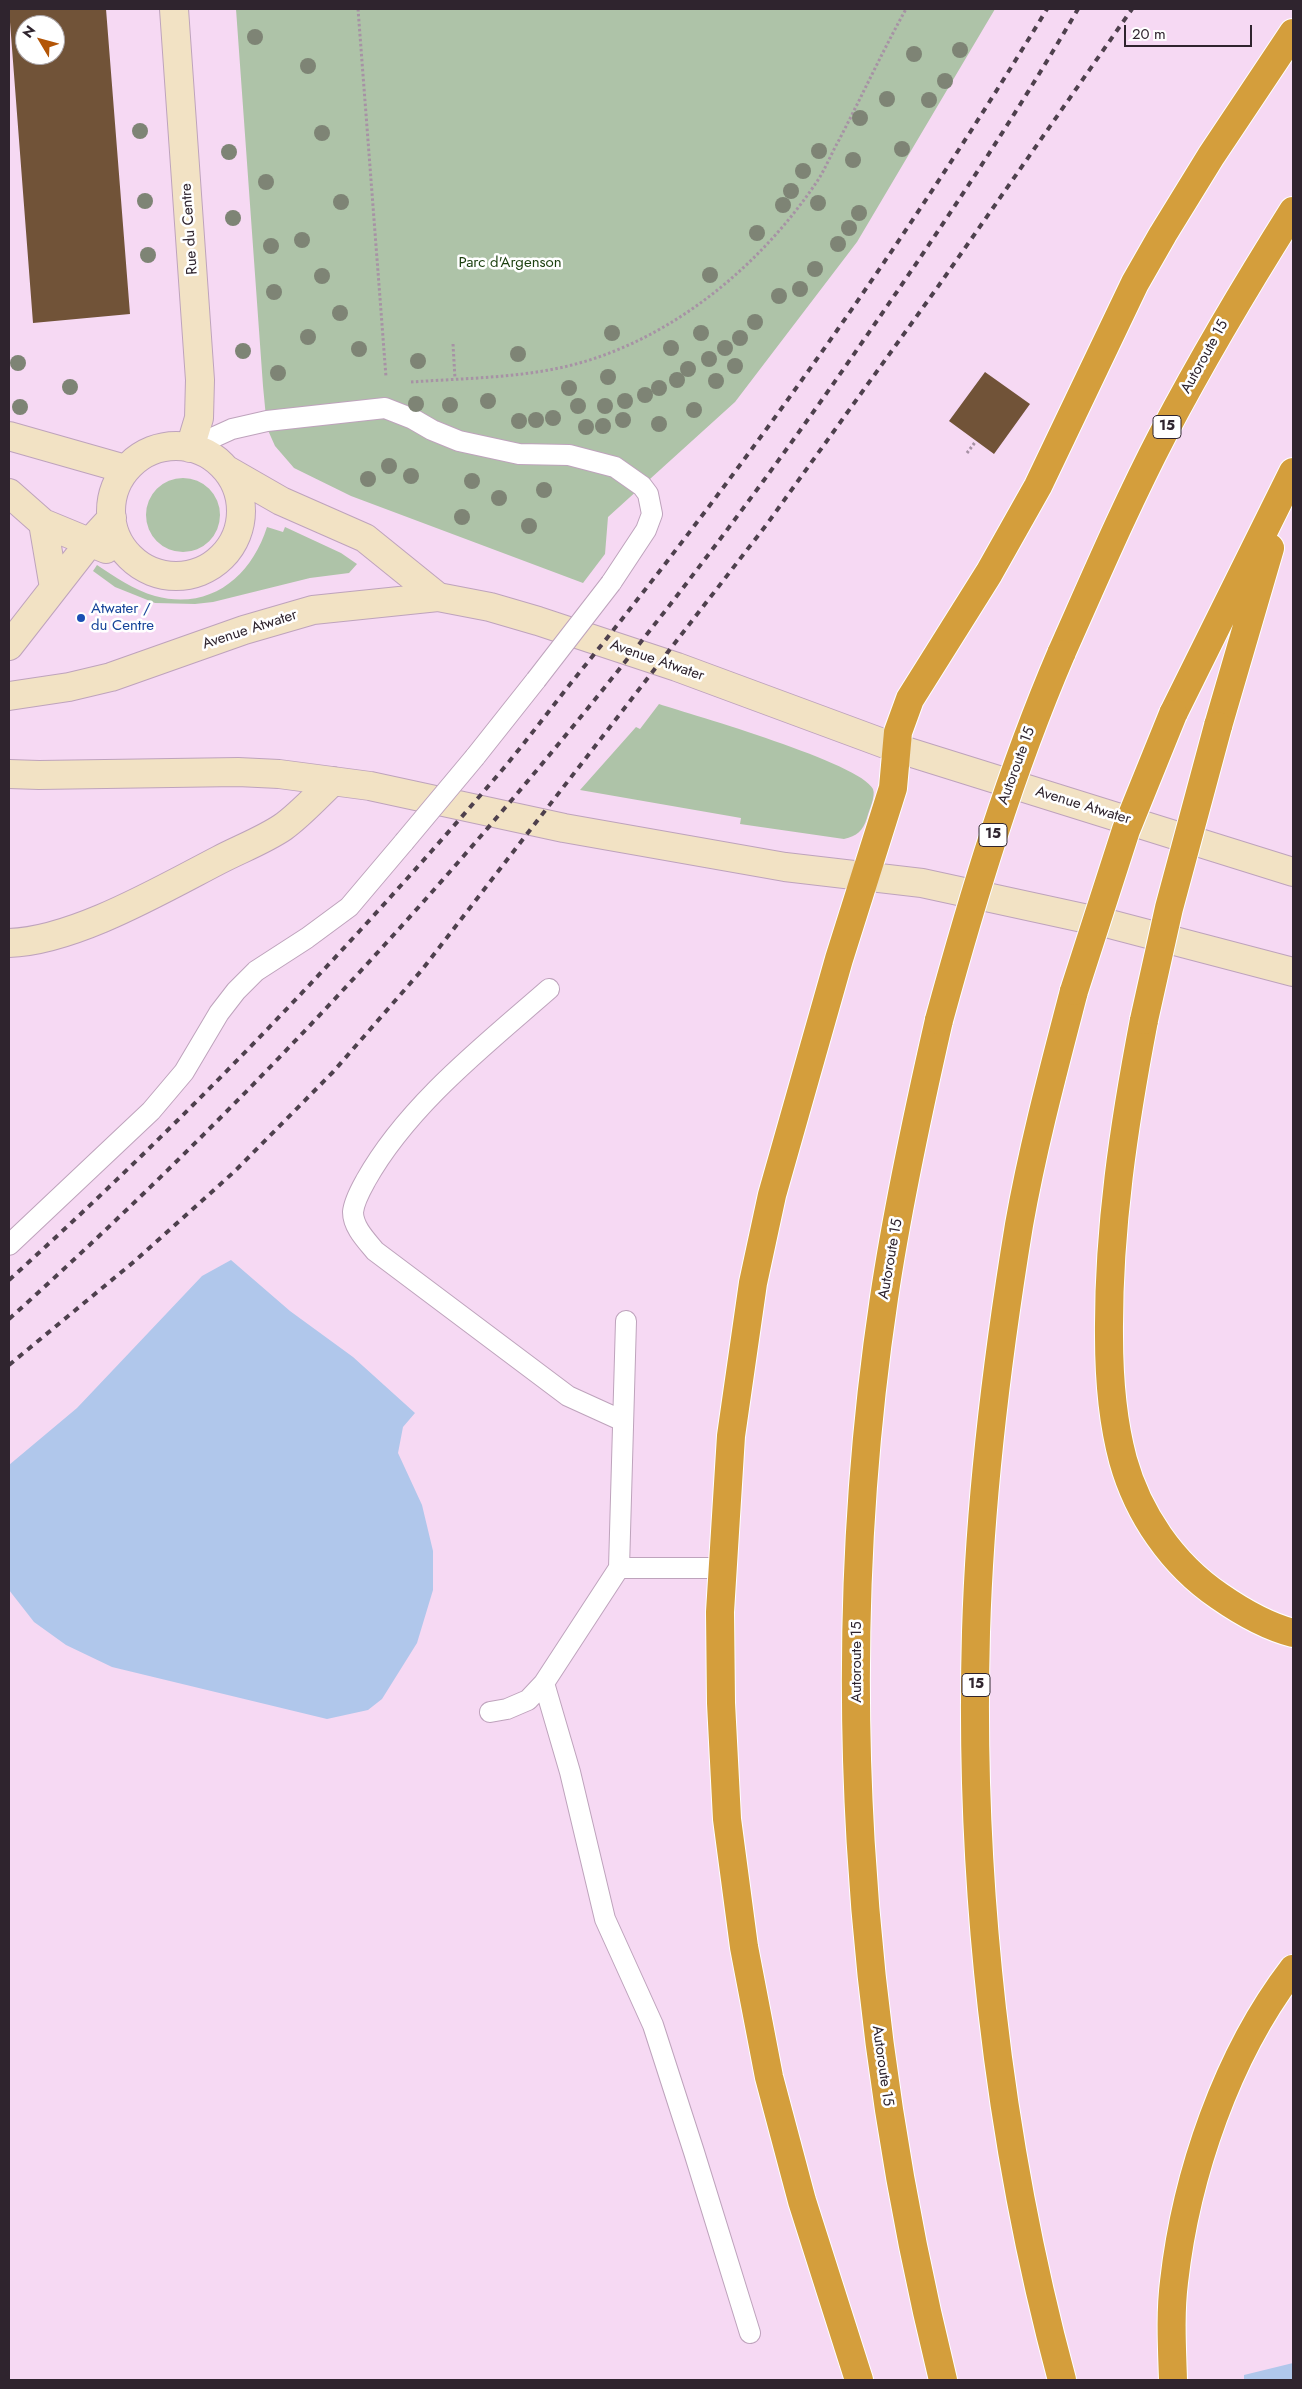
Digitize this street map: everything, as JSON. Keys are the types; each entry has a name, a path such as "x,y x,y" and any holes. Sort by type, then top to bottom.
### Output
{"highway":[{"path":"859,2380 802,2201 769,2077 744,1947 727,1818 720,1621 731,1436 753,1283 772,1195 839,959 893,788 898,732 910,699 989,573 1029,503 1135,283 1190,188 1293,33"},
{"name":"Autoroute 15","path":"943,2380 918,2272 901,2186 875,2021 861,1850 857,1660 859,1560 883,1308 912,1138 939,1020 1001,810 1039,706 1061,654 1162,436 1227,318 1293,211"},
{"path":"1291,476 1218,726 1169,908 1144,1020 1131,1088 1121,1160 1110,1272 1110,1378 1113,1408 1123,1460 1144,1511 1165,1545 1195,1577 1231,1604 1269,1625 1293,1633"},
{"name":"15","path":"1062,2380 1038,2282 1021,2201 994,2023 984,1929 978,1841 975,1742 976,1632 988,1452 998,1368 1019,1230 1044,1109 1074,991 1126,830 1173,714 1291,476"},
{"path":"1174,2380 1172,2338 1174,2282 1183,2226 1196,2173 1210,2127 1232,2074 1258,2024 1293,1970"}],"main road":[{"name":"Rue du Centre","path":"174,9 200,380 199,418 190,448"},
{"path":"9,436 126,469"},
{"path":"134,560 116,534 112,518 114,495 126,469 152,451 179,446 210,454 227,470 280,502 365,538 438,597"},
{"path":"9,493 43,523 134,560 147,569 162,574 178,575 194,573 209,567 222,557 236,536 241,514 240,498 235,483 227,470"},
{"path":"9,646 90,542 112,518"},
{"path":"43,523 54,588"},
{"name":"Avenue Atwater","path":"9,696 69,687 111,677 244,630 313,610 438,597 490,607 575,633 677,667 896,748 1293,872"},
{"path":"9,774 39,776 238,772 279,774 333,781 414,794 564,828 785,866 922,883 1045,909 1182,942 1293,972"},
{"path":"9,943 25,943 72,929 112,914 164,888 283,826 333,781"}],"lane":[{"path":"9,1245 151,1111 184,1072 219,1013 236,991 256,971 308,938 349,907 475,757 611,583 646,530 652,514 648,494 642,486 615,467 569,455 519,454 458,441 432,430 413,419 385,408 267,421 232,429 190,448"},
{"path":"550,989 471,1057 414,1115 375,1164 360,1192 353,1212 358,1229 375,1251 568,1396 623,1421"},
{"path":"490,1712 507,1709 528,1700 544,1683 619,1568 626,1321"},
{"path":"619,1568 723,1568"},
{"path":"544,1683 570,1772 605,1919 653,2024 750,2333"}],"path":[{"path":"358,9 386,383"},
{"path":"406,382 510,376 582,362 630,345 677,318 754,259 784,226 816,182 906,9"},
{"path":"453,344 455,379"},
{"path":"967,453 976,441"}],"green space":[{"name":"Parc d'Argenson","path":"236,9 995,9 857,242 735,402 608,517 605,554 583,583 351,496 294,468 275,446 267,428 263,386"},
{"path":"183,478 197,481 209,489 217,501 220,515 217,529 209,541 197,549 183,552 169,549 157,541 149,529 146,515 149,501 157,489 169,481"},
{"path":"267,527 283,532 285,527 341,553 357,564 349,573 310,578 213,602 195,604 155,603 115,587 93,571 97,565 132,587 155,596 193,599 210,594 226,586 239,575 260,545"},
{"path":"659,704 774,741 839,766 862,778 874,792 864,826 853,836 844,839 740,824 741,818 580,790 636,727 640,729"}],"water":[{"path":"231,1260 290,1311 353,1357 415,1413 403,1427 398,1453 422,1505 433,1551 433,1590 417,1643 382,1699 368,1710 327,1719 112,1667 66,1645 34,1622 9,1590 9,1465 77,1408 202,1276"},
{"path":"1293,2363 1293,2380 1244,2380 1244,2375"}],"building":[{"path":"9,9 106,9 130,314 33,323"},
{"path":"985,372 1030,404 994,454 949,421"}],"railway":[{"path":"9,1280 139,1158 264,1032 386,902 512,758 701,517 822,351 938,182 1047,9"},
{"path":"9,1319 123,1213 234,1104 342,992 446,876 547,758 645,637 831,387 958,201 1078,9"},
{"path":"9,1365 136,1260 235,1171 333,1072 421,971 767,524 937,288 1132,9"}],"place":[{"name":"Atwater / du Centre","path":"81,618"}]}
